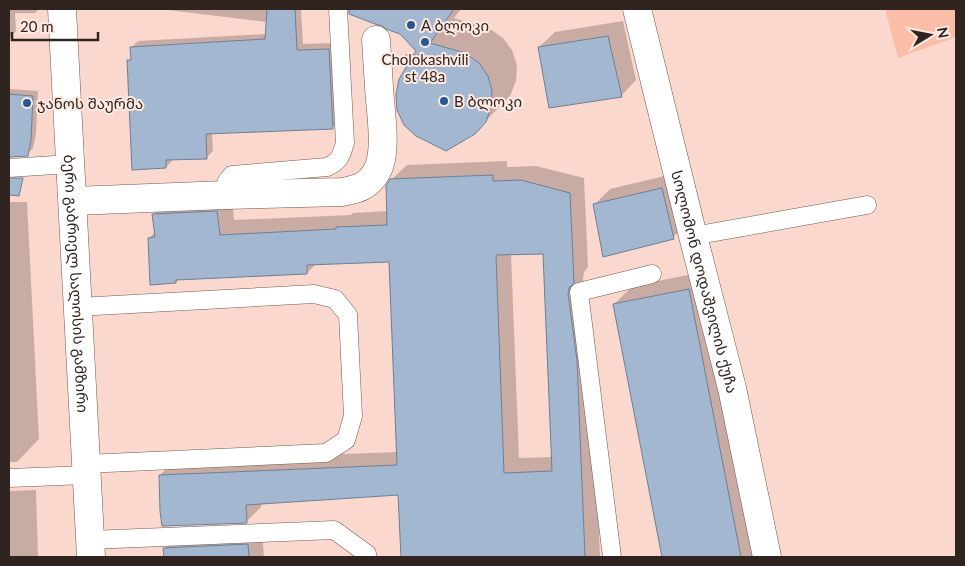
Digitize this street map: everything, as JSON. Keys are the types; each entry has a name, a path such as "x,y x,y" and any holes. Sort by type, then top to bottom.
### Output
{"street":[{"name":"ბერი გაბრიელ სალოსის გამზირი","path":"62,9 90,549"},
{"name":"სოლომონ დოდაშვილის ქუჩა","path":"637,9 732,388 767,557"},
{"path":"72,201 342,192 358,189 368,182 377,171 382,159 376,40"}],"lane":[{"path":"226,195 227,181 232,175 327,167 336,163 341,155 345,143 338,9"},
{"path":"9,168 70,164"},
{"path":"693,236 867,205"},
{"path":"612,557 579,292 652,274"},
{"path":"9,478 86,469 326,453 346,440 353,416 348,316 335,299 314,294 78,306"},
{"path":"90,549 334,530 367,554 367,557"}],"shaded area":[{"path":"885,9 956,9 956,37 898,58"}],"building":[{"path":"267,9 295,9 297,50 329,49 333,129 206,134 207,159 166,160 166,168 132,170 127,60 131,60 130,47 265,39"},
{"name":"B ბლოკი","path":"349,9 454,9 430,43 465,53 479,63 488,76 492,91 491,107 486,122 475,134 446,151 416,136 404,125 397,110 396,94 399,79 416,51 400,34 349,14"},
{"path":"608,36 622,97 549,108 538,47"},
{"path":"9,94 33,96 31,140 28,156 9,157"},
{"path":"493,175 493,181 521,180 570,193 574,283 569,288 568,293 577,361 585,557 401,557 398,495 246,505 247,523 162,526 159,475 397,465 389,262 307,265 307,274 176,280 176,283 150,285 148,238 155,237 152,214 217,211 220,235 387,225 386,186 390,179","holes":["543,254 552,471 504,473 496,255"]},
{"path":"9,178 23,178 19,196 9,195"},
{"path":"662,188 674,239 603,257 593,204"},
{"path":"689,289 741,557 662,557 613,304"},
{"path":"248,544 249,557 164,557 163,548"}],"place":[{"name":"A ბლოკი","path":"411,25"},
{"name":"Cholokashvili st 48a","path":"425,42"},
{"name":"B ბლოკი","path":"444,101"},
{"name":"ჯანოს შაურმა","path":"27,103"}]}
